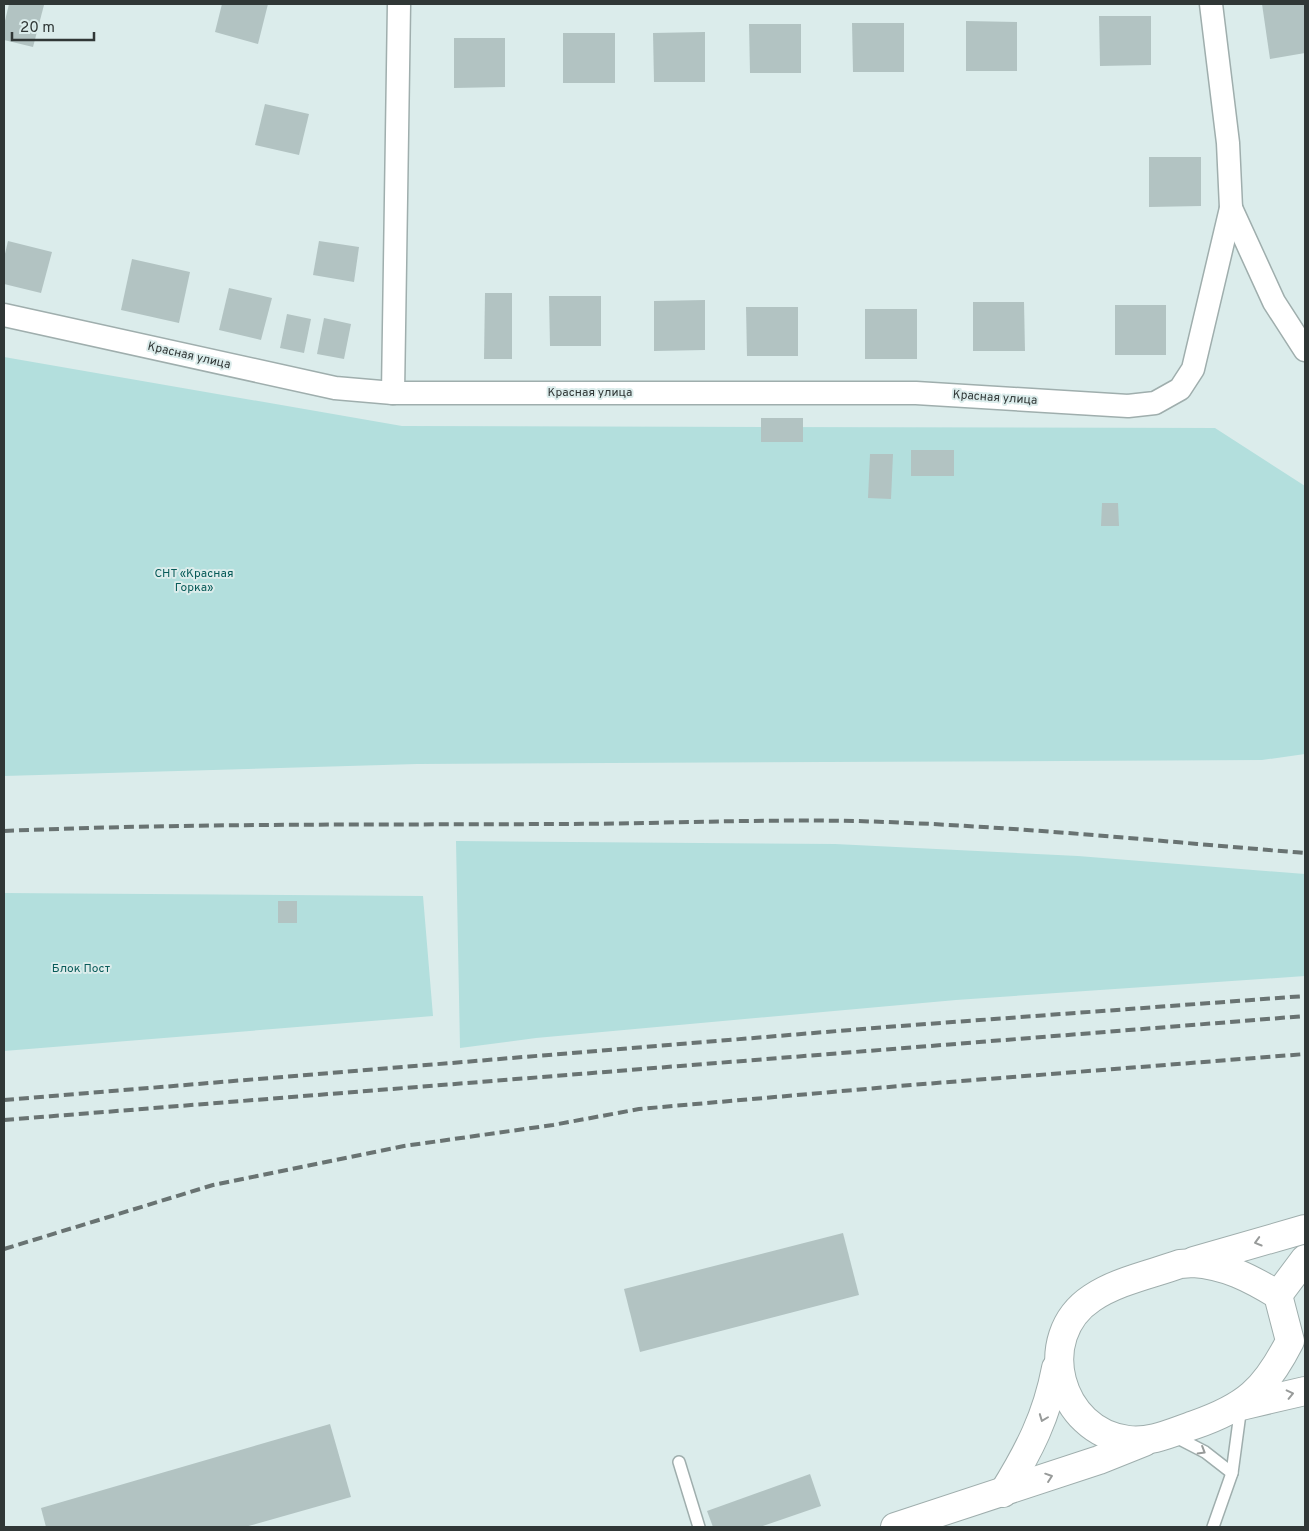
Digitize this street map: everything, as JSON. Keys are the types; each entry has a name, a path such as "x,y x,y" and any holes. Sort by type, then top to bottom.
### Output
{"main road":[{"path":"1003,1493 1038,1432 1050,1400 1058,1354 1065,1330 1077,1311 1091,1298 1107,1289 1180,1264 1305,1229"},
{"path":"1278,1295 1305,1259"},
{"path":"1180,1264 1208,1264 1246,1275 1278,1295 1298,1345 1241,1406"},
{"path":"1058,1354 1060,1378 1067,1399 1078,1415 1094,1428 1107,1435 1128,1440 1161,1436"},
{"path":"895,1527 1099,1460 1220,1416 1241,1406 1305,1391"}],"street":[{"path":"393,393 399,4"},
{"path":"1211,4 1228,143 1231,208 1274,302 1305,350"},
{"name":"Красная улица","path":"4,315 335,388 393,393 916,393 1128,406 1155,403 1180,389 1193,369 1231,208"}],"lane":[{"path":"1213,1527 1232,1473 1241,1406"},
{"path":"1161,1436 1205,1452 1232,1473"},
{"path":"679,1462 699,1527"}],"green space":[{"name":"СНТ «Красная Горка»","path":"4,357 402,426 1215,428 1305,486 1305,754 1262,760 417,764 4,776"},
{"path":"456,841 835,844 1078,856 1305,874 1305,976 956,1000 536,1038 460,1048"},
{"name":"Блок Пост","path":"4,893 423,896 433,1016 4,1051"}],"building":[{"path":"9,4 44,5 33,47 4,40 4,25"},
{"path":"222,4 268,4 258,44 215,32"},
{"path":"1262,4 1305,4 1305,53 1270,59"},
{"path":"1099,16 1151,16 1151,65 1100,66"},
{"path":"966,21 1017,22 1017,71 966,71"},
{"path":"852,23 904,23 904,72 853,72"},
{"path":"749,24 801,24 801,73 750,73"},
{"path":"705,32 705,82 654,82 653,33"},
{"path":"563,33 615,33 615,83 563,83"},
{"path":"454,38 505,38 505,87 454,88"},
{"path":"265,104 309,114 299,155 255,145"},
{"path":"1149,157 1201,157 1201,206 1149,207"},
{"path":"8,241 52,252 41,293 4,284 4,258"},
{"path":"319,241 359,247 354,282 313,275"},
{"path":"132,259 190,272 179,323 121,310"},
{"path":"229,288 272,298 261,340 219,330"},
{"path":"485,293 512,293 512,359 484,359"},
{"path":"549,296 601,296 601,346 550,346"},
{"path":"705,300 705,350 654,351 654,301"},
{"path":"973,302 1024,302 1025,351 973,351"},
{"path":"1115,305 1166,305 1166,355 1115,355"},
{"path":"746,307 798,307 798,356 747,356"},
{"path":"865,309 917,309 917,359 865,359"},
{"path":"287,314 311,319 304,353 280,348"},
{"path":"324,318 351,324 344,359 317,354"},
{"path":"761,418 803,418 803,442 761,442"},
{"path":"911,450 954,450 954,476 911,476"},
{"path":"870,454 893,454 891,499 868,498"},
{"path":"1102,503 1118,503 1119,526 1101,526"},
{"path":"278,901 297,901 297,923 278,923"},
{"path":"843,1233 859,1295 640,1352 624,1289"},
{"path":"330,1424 351,1497 245,1527 46,1527 41,1508"},
{"path":"810,1474 821,1506 760,1527 713,1527 707,1511"}],"railway":[{"path":"4,831 210,826 855,821 1024,830 1305,853"},
{"path":"4,1100 886,1027 1305,996"},
{"path":"4,1120 1305,1016"},
{"path":"4,1249 213,1185 404,1146 553,1125 639,1109 911,1085 1305,1054"}]}
